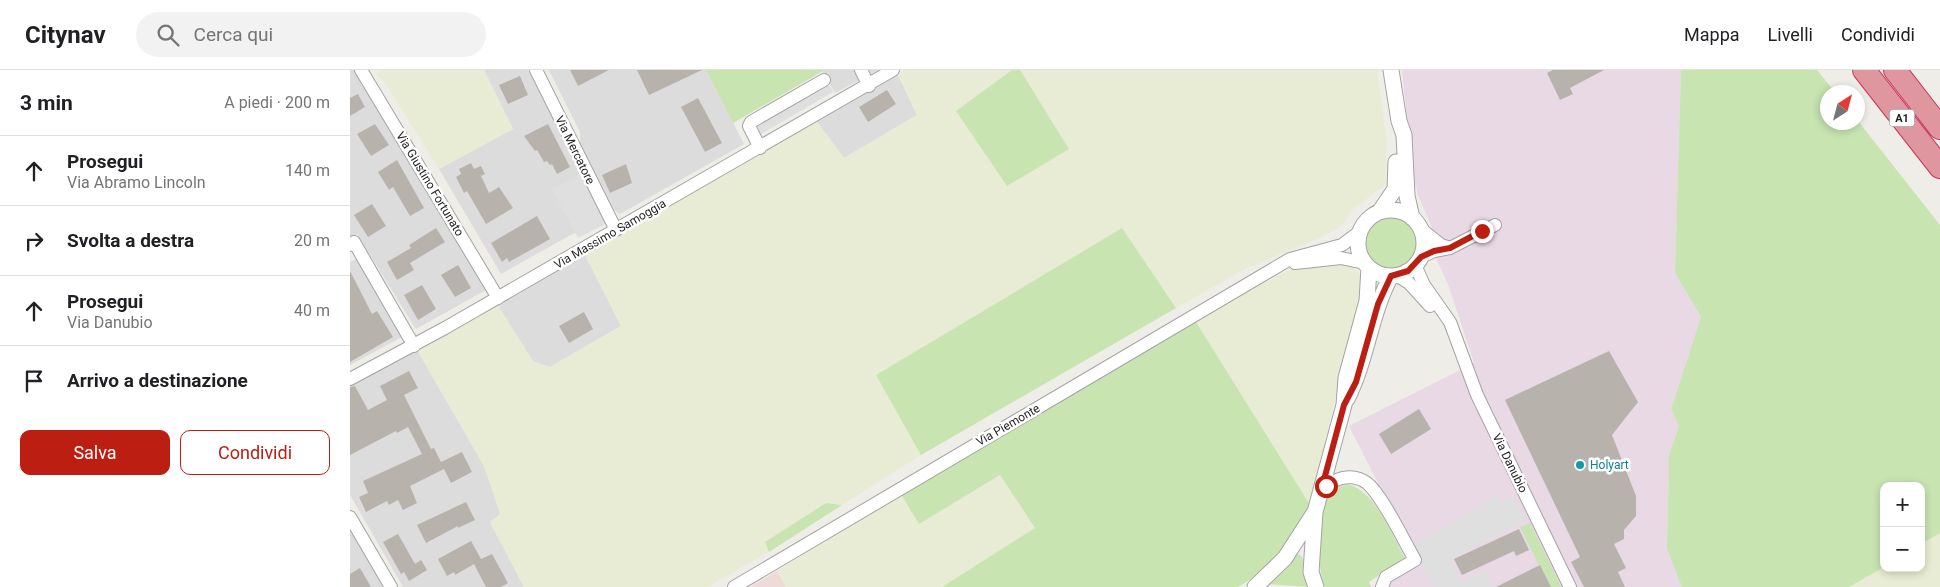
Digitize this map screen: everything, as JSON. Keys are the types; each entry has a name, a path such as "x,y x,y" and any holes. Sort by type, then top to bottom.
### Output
{"highway":[{"name":"A1","path":"1864,70 1940,167"},
{"name":"A1","path":"1895,70 1940,128"}],"street":[{"name":"Via Giustino Fortunato","path":"361,70 498,298"},
{"name":"Via Mercatore","path":"536,70 616,230"},
{"path":"861,70 869,86"},
{"name":"Via Massimo Samoggia","path":"350,379 414,346 894,70"},
{"path":"1391,70 1399,121 1404,135 1407,201 1424,248 1418,261"},
{"path":"760,148 750,122 824,80"},
{"path":"1316,587 1311,572 1315,512 1344,405 1346,378 1367,301 1366,265 1357,244 1359,232 1371,216 1380,211 1395,189 1396,132 1399,121"},
{"path":"1380,211 1400,211 1442,245 1450,248"},
{"path":"1366,265 1380,274 1393,276 1408,271 1418,261 1434,251 1450,248 1495,225"},
{"name":"Via Piemonte","path":"734,587 1282,265 1290,258 1342,245 1359,232"},
{"path":"350,245 354,242 414,346"},
{"name":"Via Piemonte","path":"1282,265 1341,258 1366,265"},
{"name":"Via Danubio","path":"1418,261 1424,285 1450,322 1477,395 1570,587"},
{"path":"1344,405 1356,382 1378,304 1393,276"},
{"name":"Via Danubio","path":"1393,276 1409,283 1456,336"},
{"path":"1321,491 1336,480 1346,477 1361,480 1373,490 1415,560 1386,577 1382,587"},
{"path":"1255,587 1285,558 1315,512"},
{"path":"350,518 390,587"}],"shaded area":[{"path":"350,70 354,70 486,290 416,329 357,234 350,237"},
{"path":"484,70 528,70 603,217 501,274 439,169 513,129"},
{"path":"549,70 706,70 744,144 620,214 614,210 580,145 580,132"},
{"path":"822,70 878,70 835,93"},
{"path":"1402,70 1681,70 1675,273 1701,317 1671,409 1679,426 1669,455 1667,549 1682,587 1374,587 1415,559 1373,490 1378,483 1349,426 1474,363 1448,284 1436,258 1432,228 1418,195 1412,171"},
{"path":"898,75 917,115 844,158 817,122"},
{"path":"828,83 833,92 761,134 756,125"},
{"path":"583,173 609,222 578,238 552,189"},
{"path":"585,255 621,326 550,367 533,362 497,304"},
{"path":"357,259 402,337 350,365 350,262"},
{"path":"416,348 484,466 501,514 490,522 524,587 403,587 350,495 350,385"},
{"path":"1497,495 1501,503 1513,497 1526,521 1451,559 1461,582 1485,570 1494,587 1433,587 1413,546"},
{"path":"350,530 383,587 350,587"},
{"path":"777,571 786,587 750,587"}],"green space":[{"path":"383,70 484,70 513,129 439,169 385,83 376,74"},
{"path":"706,70 822,70 823,71 733,123"},
{"path":"904,70 1012,70 956,111 1069,149 1020,70 1377,70 1387,144 1385,185 1352,210 1342,226 1315,240 1247,268 1176,308 1122,228 876,375 921,455 842,505 841,503 765,542 769,552 707,587 524,587 490,522 500,514 484,466 416,348 497,304 533,361 550,367 621,326 585,255 817,122 844,158 917,115 898,75"},
{"path":"1012,70 1020,70 1069,149 1007,186 956,111"},
{"path":"1681,70 1817,70 1829,85 1820,85 1820,130 1865,130 1940,225 1940,533 1925,542 1925,482 1880,482 1880,569 1849,587 1682,587 1667,549 1669,455 1679,426 1671,409 1701,317 1675,273"},
{"path":"1391,216 1401,218 1410,224 1416,233 1418,243 1416,253 1410,262 1401,268 1391,270 1381,268 1372,262 1366,253 1364,243 1366,233 1372,224 1381,218"},
{"path":"1122,228 1176,308 921,455 876,375"},
{"path":"1349,264 1360,275 1362,284 1310,505 1196,322 1245,292 1299,266"},
{"path":"1196,322 1310,505 1298,530 1281,553 1260,572 1238,587 942,587 1035,528 1000,475 919,524 901,494"},
{"path":"1000,475 1035,529 942,587 786,587 777,571 901,494 919,524"},
{"path":"1349,485 1358,489 1375,505 1405,558 1369,582 1371,587 1325,587 1319,563 1319,519 1329,495 1337,487"},
{"path":"826,503 842,505 769,552 765,542"},
{"path":"1530,523 1561,587 1550,587 1520,527"},
{"path":"1940,533 1940,587 1849,587 1880,569 1880,572 1925,572 1925,542"},
{"path":"1297,553 1302,557 1310,587 1266,584"}],"building":[{"path":"570,70 609,70 578,86"},
{"path":"637,70 702,70 649,95"},
{"path":"1553,70 1604,70 1570,88 1573,94 1560,100 1547,73"},
{"path":"520,76 528,95 508,104 499,85"},
{"path":"887,90 896,104 868,122 859,107"},
{"path":"358,94 365,107 350,116 350,98"},
{"path":"698,98 722,143 705,152 681,107"},
{"path":"375,124 389,145 371,156 357,134"},
{"path":"548,124 570,167 557,174 552,164 550,165 547,161 544,162 537,150 535,151 524,136"},
{"path":"397,160 424,208 410,216 393,187 389,190 378,172"},
{"path":"471,163 474,169 481,166 485,174 481,176 489,193 499,187 513,208 486,224 467,191 464,193 456,177 461,174 459,169"},
{"path":"626,164 632,183 610,193 602,175"},
{"path":"372,204 386,226 368,237 354,215"},
{"path":"537,216 550,239 509,262 507,258 502,262 491,243"},
{"path":"436,228 445,242 410,263 414,270 397,280 387,262 411,248 409,245"},
{"path":"458,265 471,288 455,297 441,275"},
{"path":"350,271 372,314 377,311 393,337 350,362"},
{"path":"422,285 436,309 418,320 404,295"},
{"path":"584,312 593,329 569,343 559,326"},
{"name":"Holyart","path":"1609,351 1638,402 1612,435 1636,496 1636,516 1624,530 1624,539 1614,544 1626,568 1618,572 1625,587 1584,587 1571,562 1580,557 1505,400"},
{"path":"409,371 418,388 404,395 431,449 434,448 441,462 462,452 472,472 451,483 444,469 410,486 417,503 403,510 398,500 389,505 387,501 366,512 359,497 368,493 363,481 422,454 408,427 397,433 396,431 350,455 350,387 355,386 368,410 387,400 380,386"},
{"path":"1419,409 1431,429 1391,454 1379,434"},
{"path":"466,502 475,520 458,528 458,526 426,543 417,525"},
{"path":"1519,529 1529,550 1516,556 1514,551 1462,575 1454,559"},
{"path":"398,534 415,564 421,560 427,570 409,581 404,572 401,574 383,542"},
{"path":"471,541 481,559 492,554 508,583 501,587 486,587 474,564 455,575 454,572 447,576 438,559"},
{"path":"1540,565 1551,587 1496,587"},
{"path":"360,568 371,587 350,587 350,574"}],"place":[{"name":"Holyart","path":"1580,465"}],"route":[{"path":"1326,486 1321,491 1344,405 1356,382 1378,304 1391,276 1400,275 1408,271 1421,257 1434,251 1450,248 1482,231"}]}
